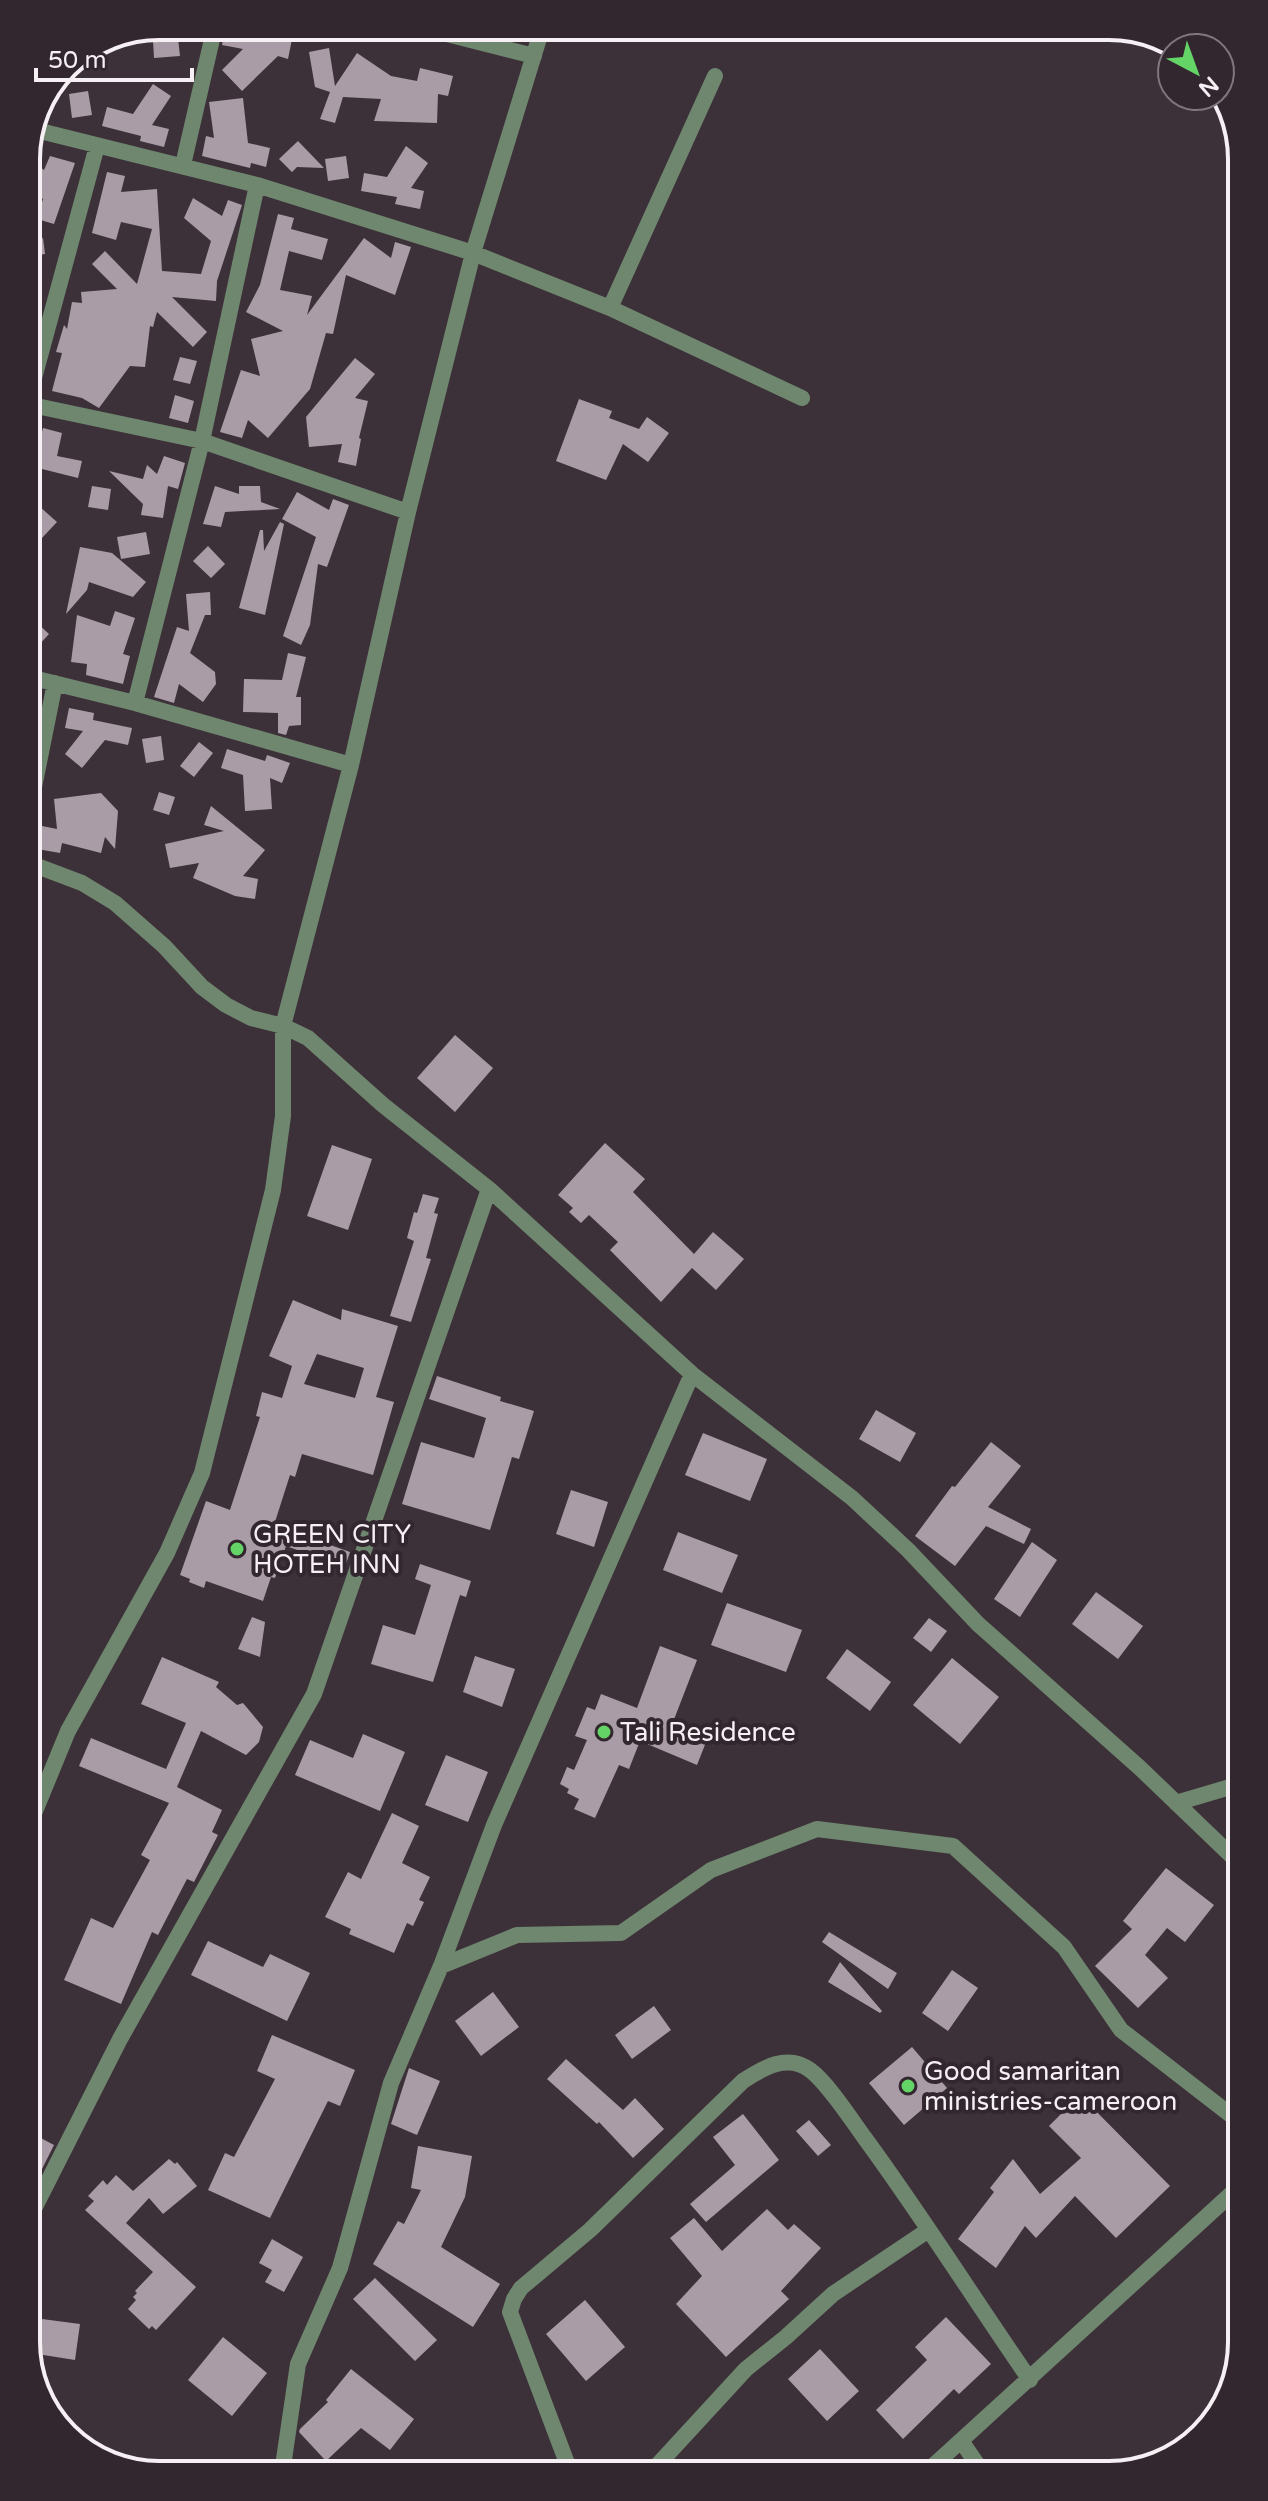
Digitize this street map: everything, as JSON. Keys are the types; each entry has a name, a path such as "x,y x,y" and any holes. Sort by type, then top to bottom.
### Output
{"street":[{"path":"183,165 212,40"},
{"path":"471,40 534,56"},
{"path":"40,1799 68,1731 167,1553 202,1473 273,1190 283,1116 283,1026 351,765 408,512 473,253 539,40"},
{"path":"610,308 715,76"},
{"path":"43,132 257,185 473,253 610,308 802,398"},
{"path":"40,356 97,146"},
{"path":"135,703 202,441 257,185"},
{"path":"40,407 202,441 408,512"},
{"path":"40,680 135,703 351,765"},
{"path":"40,757 55,683"},
{"path":"40,867 82,883 115,903 164,946 202,987 226,1005 251,1018 283,1026 308,1038 383,1105 489,1189 692,1374 852,1498 908,1550 978,1624 1228,1853"},
{"path":"40,2197 120,2039 314,1694 489,1189"},
{"path":"284,2461 298,2364 340,2268 391,2083 441,1966 494,1825 692,1374"},
{"path":"1176,1803 1228,1788"},
{"path":"441,1966 517,1935 621,1933 711,1870 817,1829 953,1846 1064,1947 1121,2030 1228,2113"},
{"path":"566,2461 510,2312 514,2299 521,2288 590,2230 743,2081 764,2067 782,2062 811,2070 878,2157 1030,2380"},
{"path":"939,2461 1228,2197"},
{"path":"661,2461 746,2369 833,2294 927,2231"},
{"path":"962,2442 975,2461"}],"building":[{"path":"178,40 180,56 154,58 153,41"},
{"path":"223,40 292,40 288,59 278,56 242,91 222,70 243,49 222,45"},
{"path":"329,48 335,86 357,53 391,76 417,81 420,68 453,76 448,96 438,94 437,123 374,121 381,99 343,97 335,123 320,119 330,92 315,87 309,52"},
{"path":"153,84 171,96 152,125 169,129 164,147 140,141 141,136 102,126 107,107 133,114"},
{"path":"88,91 92,115 72,118 69,94"},
{"path":"243,98 248,143 270,148 266,167 251,163 250,168 202,156 206,136 214,138 209,102"},
{"path":"298,141 324,168 297,167 292,172 279,159"},
{"path":"406,146 428,163 411,188 424,191 420,209 395,204 397,197 361,191 364,173 387,177"},
{"path":"50,156 75,163 54,224 40,220 43,199 40,197 40,167 44,170"},
{"path":"346,156 349,178 328,181 325,159"},
{"path":"107,172 125,176 121,192 157,189 162,271 201,274 211,241 184,218 193,198 222,216 228,200 242,205 217,281 216,301 172,297 207,332 193,347 157,312 153,327 150,326 145,367 130,366 99,408 82,398 52,391 62,353 56,352 64,325 67,329 72,302 82,303 81,292 117,289 92,264 105,251 137,284 152,229 121,222 116,240 92,233"},
{"path":"278,214 294,218 291,229 328,239 322,260 289,251 280,290 312,296 307,315 364,238 391,258 395,242 411,247 395,295 346,275 333,334 326,333 310,389 268,438 248,420 242,438 220,432 241,370 260,376 251,339 283,331 246,312 260,285"},
{"path":"43,238 45,254 40,255 40,239"},
{"path":"180,357 197,361 190,384 173,380"},
{"path":"355,358 375,374 355,398 368,401 356,466 338,462 342,444 309,447 306,417"},
{"path":"175,395 194,401 188,423 169,418"},
{"path":"579,399 612,411 609,418 639,429 647,417 669,433 648,462 623,444 606,480 556,461"},
{"path":"43,428 62,433 57,456 82,461 78,478 40,468"},
{"path":"164,456 185,463 178,489 168,486 163,518 141,515 143,504 109,471 143,479 147,465 157,474"},
{"path":"92,486 111,489 108,510 88,507"},
{"path":"215,486 239,494 239,486 260,486 261,502 280,509 225,512 221,527 203,524"},
{"path":"297,492 329,510 333,499 349,505 327,567 318,564 310,625 301,645 283,636 316,537 282,519"},
{"path":"40,507 57,522 42,538 40,536"},
{"path":"280,522 284,524 265,615 239,608 260,530 263,530 264,551"},
{"path":"146,532 150,554 121,559 117,537"},
{"path":"208,546 225,564 211,578 193,561"},
{"path":"80,547 112,553 146,582 133,597 89,582 87,590 66,614"},
{"path":"210,592 211,615 205,615 190,653 215,672 216,684 203,702 179,684 174,703 154,697 177,627 189,631 186,594"},
{"path":"115,611 135,618 123,654 130,656 123,684 86,675 87,664 71,662 77,615 110,626"},
{"path":"40,626 49,634 40,644"},
{"path":"288,653 306,657 296,697 301,697 301,725 289,726 286,735 278,733 278,713 243,712 244,679 282,680"},
{"path":"69,708 94,713 93,720 132,728 128,745 105,740 82,768 65,754 83,731 65,728"},
{"path":"161,736 164,760 146,763 142,739"},
{"path":"199,742 213,753 194,777 180,766"},
{"path":"227,749 265,761 267,755 290,763 282,783 270,778 272,809 245,811 243,775 221,768"},
{"path":"159,792 175,797 169,815 153,810"},
{"path":"101,793 118,811 115,849 105,837 101,853 62,843 60,853 40,850 42,826 57,829 54,799"},
{"path":"211,806 265,850 243,876 258,879 255,899 235,896 193,878 199,863 170,868 165,844 224,831 204,825"},
{"path":"455,1035 493,1068 455,1112 417,1078"},
{"path":"605,1143 645,1179 633,1192 694,1254 713,1232 744,1259 716,1290 692,1268 661,1302 610,1250 618,1242 589,1215 581,1223 569,1212 573,1208 558,1195"},
{"path":"332,1145 372,1159 348,1230 307,1216"},
{"path":"423,1194 439,1198 434,1213 438,1214 426,1258 431,1259 411,1322 390,1316 414,1241 407,1238 414,1212 417,1213"},
{"path":"293,1300 341,1320 342,1309 398,1326 376,1397 394,1402 373,1475 302,1454 295,1477 290,1475 274,1525 350,1552 345,1567 286,1546 263,1601 206,1581 204,1588 180,1575 206,1501 230,1510 260,1417 256,1416 262,1392 282,1398 292,1366 269,1356","holes":["317,1354 364,1368 355,1398 304,1384"]},
{"path":"437,1376 534,1411 519,1459 512,1457 490,1530 402,1504 421,1442 474,1458 486,1418 429,1399"},
{"path":"876,1410 916,1433 900,1462 859,1439"},
{"path":"703,1433 767,1459 750,1501 685,1475"},
{"path":"991,1442 1021,1466 988,1507 1031,1529 1024,1544 986,1526 955,1566 915,1536 952,1486 955,1487"},
{"path":"571,1490 608,1502 594,1547 556,1534"},
{"path":"678,1532 738,1555 722,1593 663,1570"},
{"path":"1032,1542 1057,1560 1020,1617 994,1599"},
{"path":"420,1564 471,1581 466,1597 460,1595 433,1682 371,1664 383,1625 415,1635 431,1585 415,1579"},
{"path":"1096,1592 1143,1626 1118,1659 1072,1624"},
{"path":"727,1603 802,1630 786,1672 711,1645"},
{"path":"252,1617 265,1622 260,1657 238,1649"},
{"path":"929,1618 947,1631 931,1652 913,1638"},
{"path":"660,1646 697,1660 673,1722 708,1737 697,1765 640,1741 629,1769 619,1765 595,1818 574,1809 579,1799 567,1793 569,1789 560,1784 567,1767 574,1770 587,1740 575,1736 587,1707 595,1710 601,1694 637,1708"},
{"path":"847,1649 891,1682 870,1711 826,1678"},
{"path":"475,1656 515,1669 502,1707 463,1692"},
{"path":"162,1657 219,1682 216,1687 237,1705 243,1703 263,1727 259,1742 246,1755 201,1731 177,1787 222,1810 212,1832 218,1835 194,1882 187,1879 158,1935 152,1932 121,2004 64,1980 91,1918 113,1928 150,1860 141,1855 169,1803 79,1766 91,1738 166,1769 186,1723 141,1704"},
{"path":"952,1658 999,1697 960,1744 913,1705"},
{"path":"363,1734 405,1752 380,1811 295,1775 310,1740 353,1758"},
{"path":"446,1755 488,1772 468,1822 425,1805"},
{"path":"392,1813 419,1826 402,1863 430,1877 419,1900 424,1902 413,1926 407,1923 394,1953 349,1934 351,1929 325,1917 348,1872 361,1879"},
{"path":"1166,1868 1214,1905 1185,1942 1167,1928 1145,1955 1168,1978 1138,2008 1095,1966 1132,1929 1123,1921"},
{"path":"829,1932 897,1973 888,1989 822,1942"},
{"path":"208,1941 263,1967 270,1954 310,1973 287,2021 191,1975"},
{"path":"840,1962 882,2011 880,2013 828,1982"},
{"path":"952,1970 978,1988 948,2031 922,2013"},
{"path":"493,1992 519,2027 481,2056 455,2021"},
{"path":"654,2006 671,2030 632,2059 615,2035"},
{"path":"272,2035 355,2070 340,2106 328,2101 270,2218 208,2190 225,2153 234,2157 275,2079 257,2071"},
{"name":"Good samaritan ministries-cameroon","path":"912,2047 947,2088 904,2125 869,2083"},
{"path":"566,2059 623,2110 635,2098 664,2129 633,2158 599,2122 597,2124 547,2079"},
{"path":"409,2068 440,2081 417,2135 391,2124"},
{"path":"1080,2095 1170,2186 1116,2238 1075,2196 1036,2238 1025,2226 996,2268 958,2239 994,2192 990,2188 1013,2159 1040,2194 1081,2158 1049,2126"},
{"path":"743,2114 779,2160 706,2222 690,2204 735,2165 713,2137"},
{"path":"809,2120 831,2145 818,2156 796,2131"},
{"path":"40,2138 54,2145 40,2173"},
{"path":"418,2146 472,2156 465,2197 441,2247 500,2284 473,2327 373,2264 398,2221 404,2224 421,2190 411,2188"},
{"path":"169,2159 175,2164 177,2162 197,2186 163,2214 149,2198 126,2223 196,2287 156,2330 152,2326 149,2329 128,2309 136,2300 133,2297 137,2293 135,2291 153,2272 85,2210 94,2201 88,2196 103,2180 107,2185 116,2175 133,2191"},
{"path":"767,2209 788,2230 794,2224 821,2248 781,2291 789,2299 726,2357 676,2304 702,2276 670,2238 694,2218 722,2251"},
{"path":"272,2239 303,2257 284,2292 265,2282 272,2270 259,2263"},
{"path":"375,2278 437,2340 415,2361 353,2299"},
{"path":"585,2300 625,2347 586,2381 546,2334"},
{"path":"946,2317 991,2364 959,2394 954,2389 903,2439 876,2410 927,2360 915,2347"},
{"path":"42,2319 80,2324 75,2360 41,2355"},
{"path":"223,2337 267,2373 232,2416 188,2380"},
{"path":"820,2349 859,2391 827,2421 788,2379"},
{"path":"351,2369 414,2419 390,2450 361,2428 326,2461 299,2432 328,2402 326,2400"}],"place":[{"name":"GREEN CITY HOTEH INN","path":"237,1549"},
{"name":"Tali Residence","path":"604,1732"},
{"name":"Good samaritan ministries-cameroon","path":"908,2086"}]}
